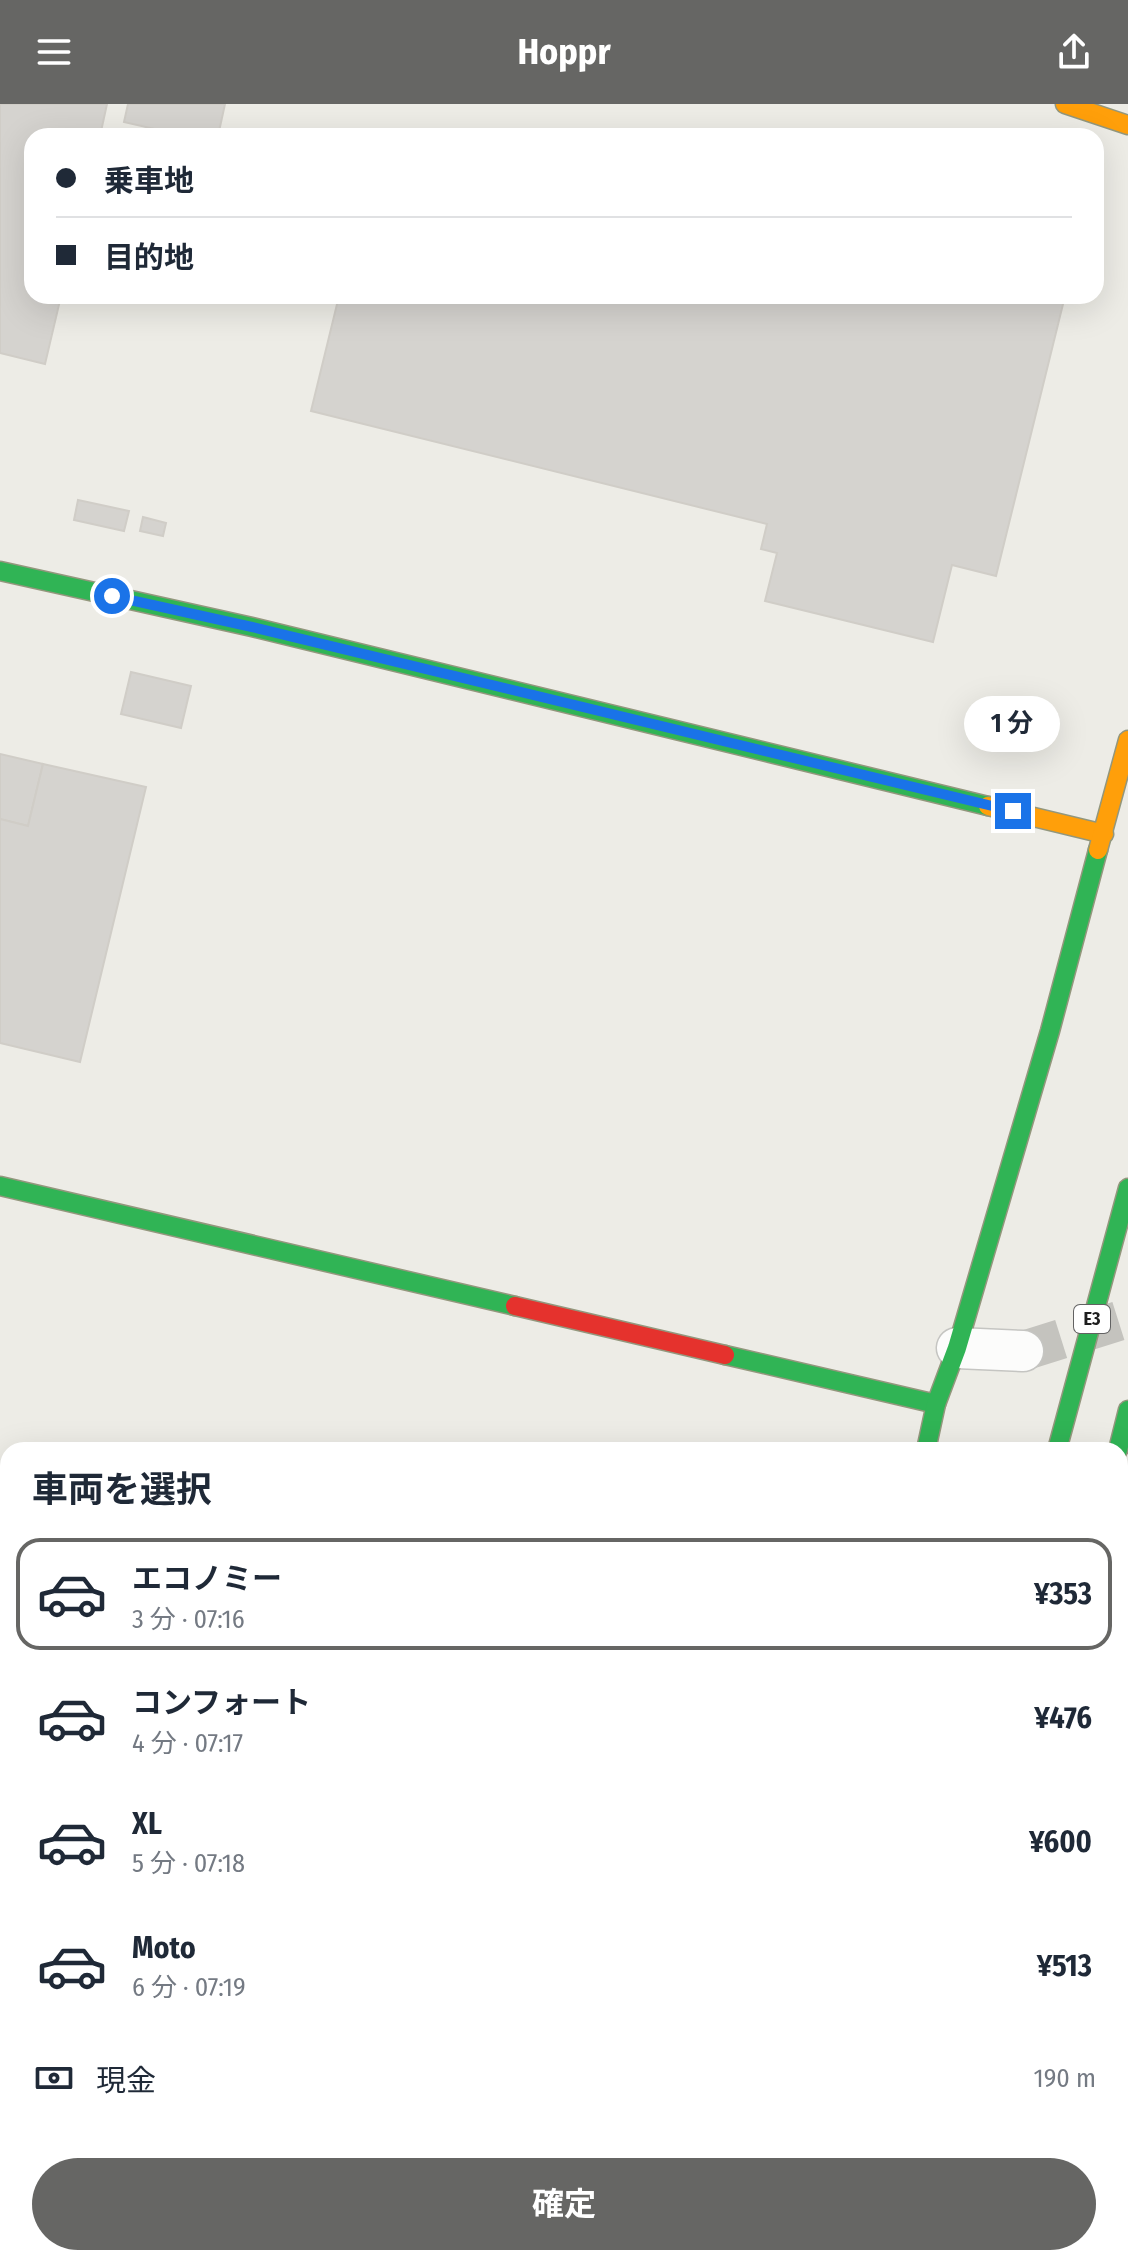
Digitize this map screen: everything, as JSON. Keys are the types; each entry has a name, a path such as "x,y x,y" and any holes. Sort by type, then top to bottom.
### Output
{"main road":[{"path":"1065,104 1128,125"},
{"path":"0,571 252,627 1104,834"},
{"path":"928,1442 936,1404 957,1348 1050,1031 1128,740"},
{"path":"0,1186 936,1404"},
{"name":"E3","path":"1059,1442 1128,1188"},
{"path":"1120,1442 1128,1410"}],"street":[{"path":"957,1348 1023,1351"}],"building":[{"path":"0,104 107,104 102,128 24,128 24,304 59,304 45,364 0,353"},
{"path":"128,104 225,104 220,128 150,128 124,122"},
{"path":"337,304 1063,304 996,576 952,565 933,642 765,601 777,553 761,549 767,524 311,411"},
{"path":"78,500 129,511 124,531 74,520"},
{"path":"143,517 166,523 163,536 140,531"},
{"path":"131,672 191,686 181,728 121,714"},
{"path":"0,754 43,764 28,826 0,819"},
{"path":"43,764 146,787 80,1062 0,1043 0,819 28,826"}],"tunnel":[{"path":"1023,1351 1128,1318"}],"traffic: fast":[{"path":"0,571 252,627 988,806"},
{"path":"928,1442 936,1404 957,1348 1050,1031 1098,850"},
{"path":"0,1186 515,1306"},
{"path":"1059,1442 1128,1188"},
{"path":"725,1355 936,1404"},
{"path":"1120,1442 1128,1410"}],"traffic: slow":[{"path":"1065,104 1128,125"},
{"path":"1098,850 1128,740"},
{"path":"988,806 1104,834"}],"traffic: jam":[{"path":"515,1306 725,1355"}],"route":[{"path":"112,596 1013,811"}]}
